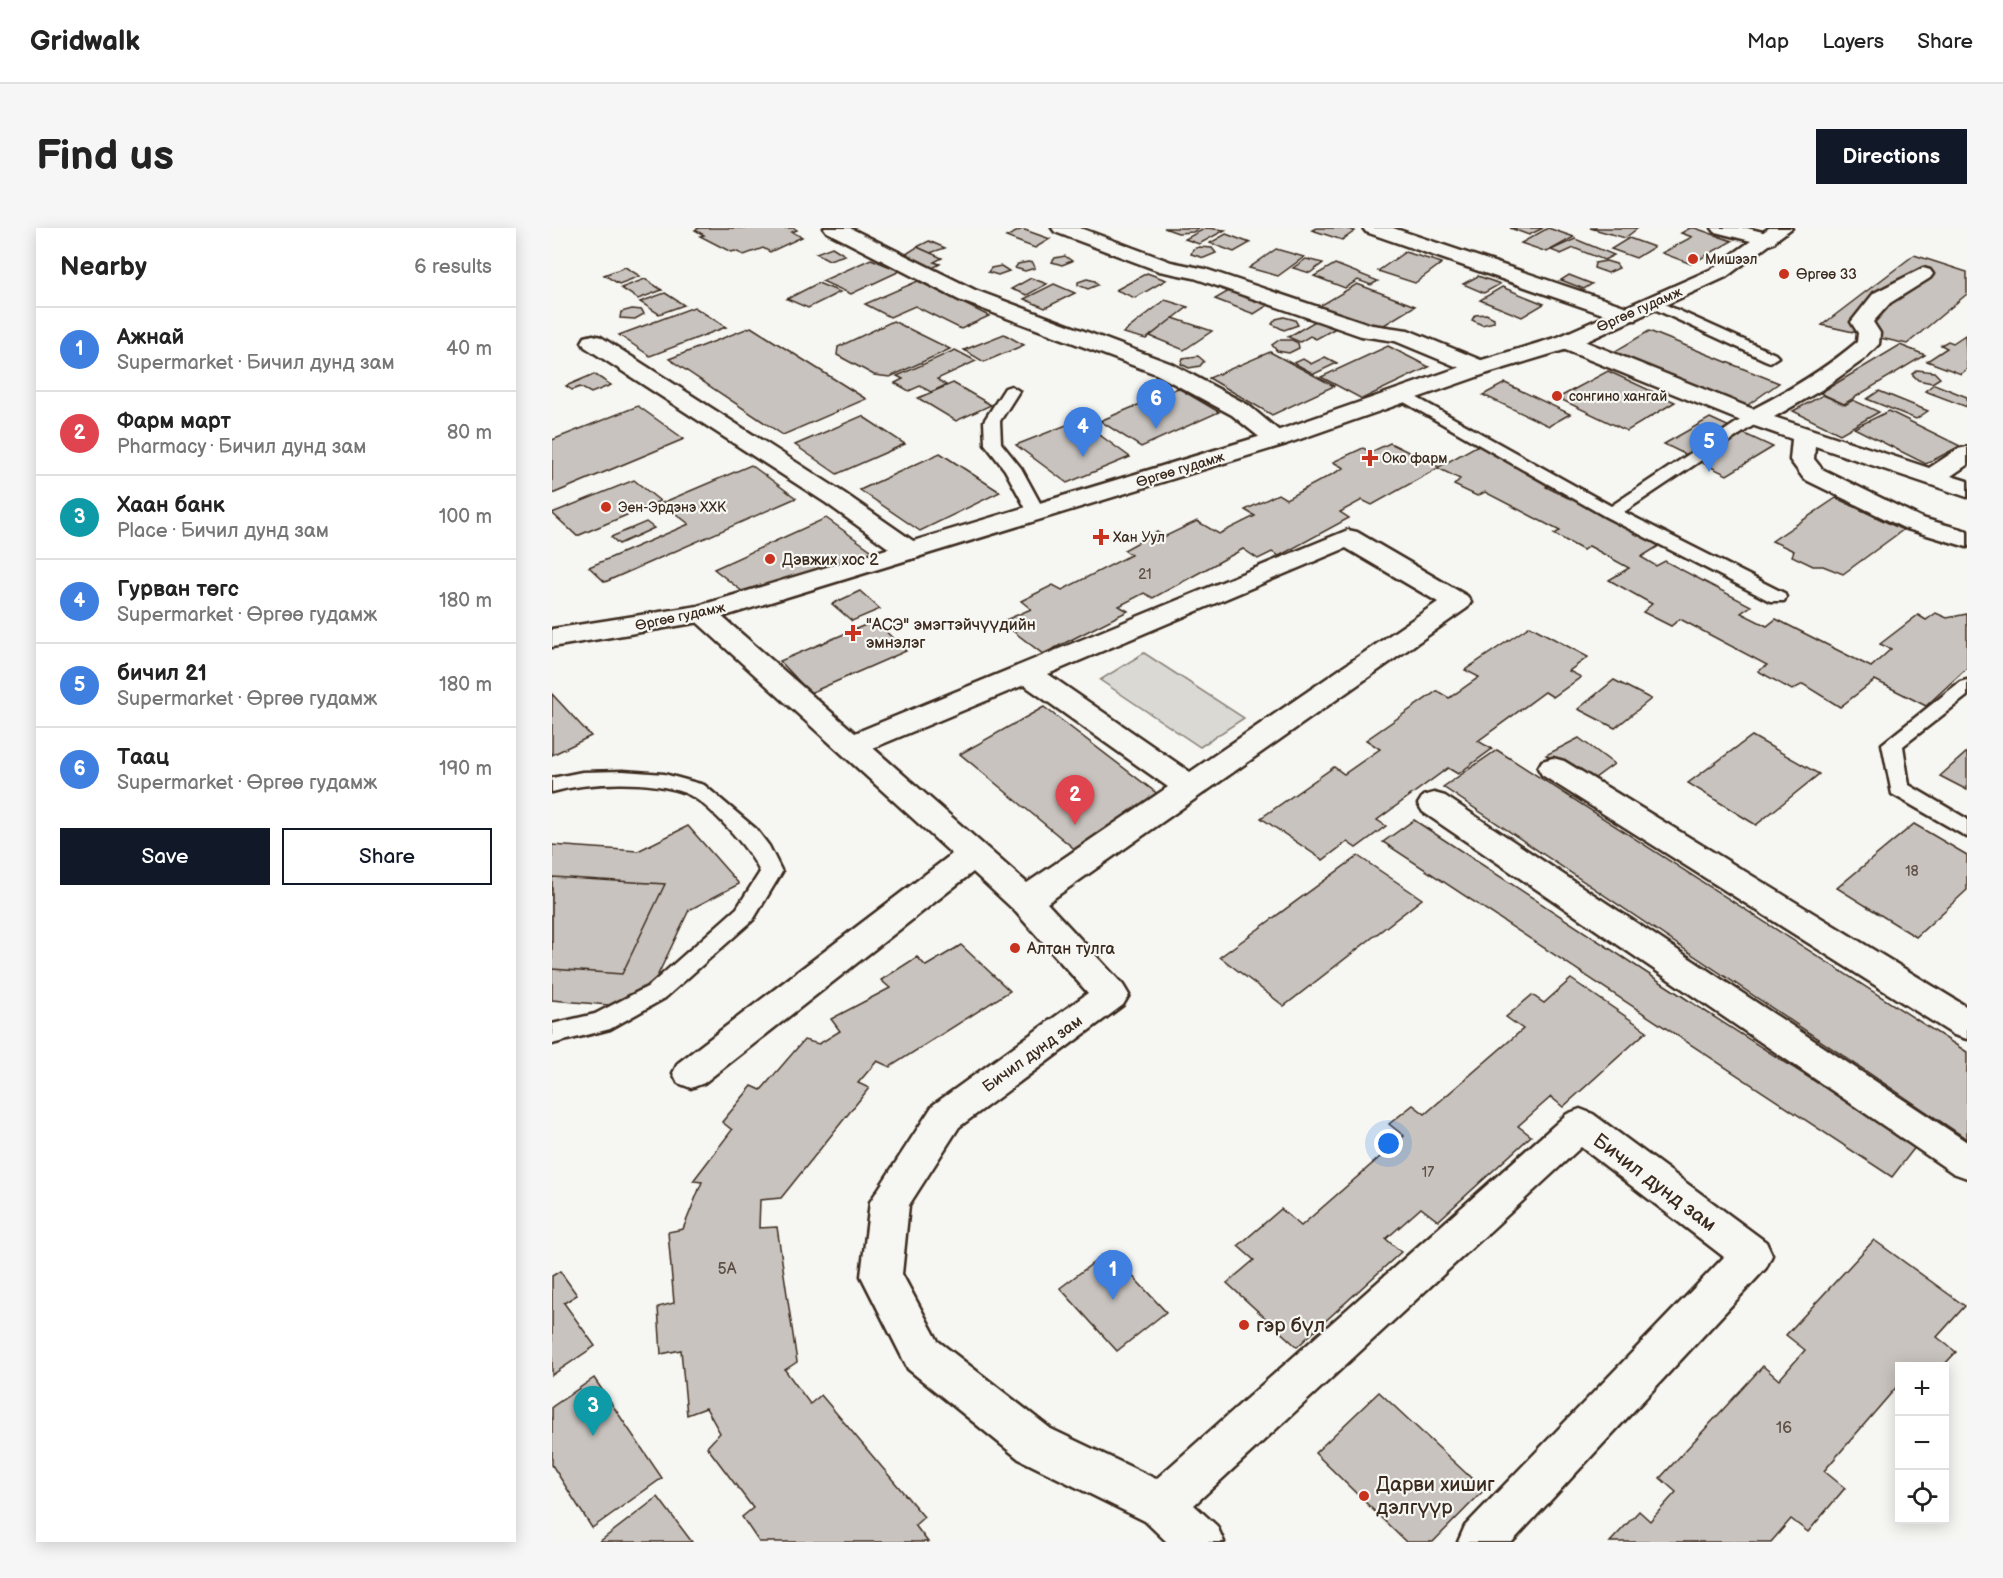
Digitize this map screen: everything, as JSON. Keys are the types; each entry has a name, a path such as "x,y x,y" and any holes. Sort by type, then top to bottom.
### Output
{"street":[{"path":"834,228 967,295 1164,369 1240,410 1276,440"},
{"path":"1062,228 1166,267 1198,273 1369,331 1400,335 1480,368"},
{"path":"1373,228 1628,315"},
{"path":"1722,228 1774,233"},
{"name":"Өргөө гудамж","path":"552,638 702,614 1276,440 1480,368 1566,342 1719,273 1774,233"},
{"path":"1754,418 1834,372 1858,354 1868,344 1869,333 1862,322 1882,298 1923,274"},
{"path":"593,342 835,498 910,551"},
{"path":"1566,342 1754,418 1967,489"},
{"path":"1804,436 1802,460 1813,474 1913,523 1967,539"},
{"path":"1931,478 1967,454"},
{"path":"851,746 1348,538 1457,602 1026,900"},
{"name":"Бичил дунд зам","path":"702,614 1026,900 1111,995 946,1116 890,1202 881,1276 923,1355 1035,1444 1161,1505 1201,1542"},
{"path":"1025,672 1190,787"},
{"path":"1553,768 1967,1025"},
{"path":"1434,804 1967,1162"},
{"path":"691,1073 974,854"},
{"name":"Бичил дунд зам","path":"1161,1505 1580,1125 1752,1255 1481,1542"}],"lane":[{"path":"1653,303 1770,357"},
{"path":"1011,391 992,421 993,444 1013,468 1036,512"},
{"path":"1403,395 1612,513 1777,597"},
{"path":"1612,513 1754,418"},
{"path":"1967,686 1892,744 1899,789 1967,829"},
{"path":"552,785 566,780 627,778 675,783 695,789 744,829 765,854 771,872 745,914 657,992 601,1022 552,1035"}],"shaded area":[{"path":"1144,653 1244,718 1200,747 1100,680"}],"building":[{"path":"699,228 794,228 797,230 792,232 802,237 770,252 763,248 744,255 735,251 731,252 700,236 704,235 695,230"},
{"path":"1164,228 1200,228 1193,232 1178,233"},
{"path":"1206,228 1225,230 1199,244 1185,239"},
{"path":"1344,228 1355,231 1342,240 1312,230"},
{"path":"1510,228 1543,228 1529,235"},
{"path":"1548,228 1574,237 1547,252 1521,243"},
{"path":"1590,228 1638,228 1625,238"},
{"path":"1690,228 1732,241 1691,264 1662,253 1692,237 1681,233"},
{"path":"1022,229 1050,239 1035,248 1006,237"},
{"path":"1226,234 1250,243 1234,252 1210,243"},
{"path":"1629,238 1654,247 1636,258 1611,249"},
{"path":"1575,239 1614,255 1604,260 1574,248 1561,254 1551,250"},
{"path":"929,241 945,248 930,253 917,247"},
{"path":"832,247 845,255 829,260 816,253"},
{"path":"917,247 942,258 934,262 940,264 933,268 903,256"},
{"path":"1212,248 1216,253 1204,258 1191,254 1193,249"},
{"path":"1276,249 1304,257 1278,276 1249,268"},
{"path":"1405,252 1442,263 1415,283 1378,271"},
{"path":"1914,255 1967,272 1967,294 1907,344 1822,325"},
{"path":"1065,256 1072,261 1062,265 1052,262 1055,258"},
{"path":"871,259 900,271 851,294 822,281"},
{"path":"1306,259 1323,263 1310,273 1293,268"},
{"path":"1606,261 1616,264 1619,268 1608,273 1594,268 1595,263"},
{"path":"1033,263 1035,268 1025,271 1015,268 1018,264"},
{"path":"1335,264 1378,281 1371,285 1358,280 1345,288 1314,276"},
{"path":"1001,266 1009,271 998,275 988,272 991,268"},
{"path":"625,267 640,276 619,284 604,275"},
{"path":"1147,273 1166,280 1135,298 1116,290"},
{"path":"1569,275 1592,284 1584,289 1561,280"},
{"path":"1478,276 1500,284 1484,293 1463,284"},
{"path":"1031,278 1047,284 1027,295 1011,289"},
{"path":"645,279 662,290 638,299 621,288"},
{"path":"1087,279 1095,281 1098,285 1088,289 1078,285 1078,282"},
{"path":"918,281 989,316 961,329 915,306 890,317 865,304"},
{"path":"818,283 840,292 808,308 787,299"},
{"path":"1054,284 1075,293 1045,308 1024,299"},
{"path":"1357,284 1415,306 1376,330 1318,307"},
{"path":"1502,287 1544,304 1522,317 1480,300"},
{"path":"1234,288 1273,302 1254,314 1215,299"},
{"path":"665,293 684,305 659,314 640,302"},
{"path":"1165,300 1188,307 1146,339 1123,333"},
{"path":"694,307 726,327 650,356 619,335"},
{"path":"632,309 642,310 644,314 635,319 620,318 621,312"},
{"path":"1486,314 1494,318 1494,322 1482,325 1472,320 1475,315"},
{"path":"1284,317 1295,320 1298,325 1284,330 1272,324 1276,319"},
{"path":"1173,318 1212,331 1184,350 1150,336"},
{"path":"1317,320 1336,328 1316,339 1310,336 1300,342 1288,337"},
{"path":"893,321 950,349 890,377 874,375 837,355 838,347"},
{"path":"751,327 866,399 783,435 669,359"},
{"path":"1649,331 1779,383 1745,407 1612,353"},
{"path":"1004,334 1024,345 984,362 964,350"},
{"path":"1965,335 1967,369 1961,374 1927,361 1947,348 1941,345 1948,341 1953,343"},
{"path":"1279,340 1292,340 1298,343 1299,348 1289,353 1277,351 1272,345"},
{"path":"1900,345 1925,355 1844,404 1820,393"},
{"path":"1388,346 1429,367 1362,399 1321,377"},
{"path":"955,350 976,361 937,379 946,385 931,392 920,386 909,391 895,383 903,379 897,376"},
{"path":"1270,352 1334,386 1272,415 1209,378"},
{"path":"1198,356 1204,361 1200,366 1189,368 1181,364 1183,358"},
{"path":"1325,357 1337,363 1314,374 1294,363 1303,359 1311,364"},
{"path":"1917,370 1934,372 1940,378 1932,383 1918,380 1912,374"},
{"path":"1608,371 1675,402 1627,431 1558,398"},
{"path":"594,374 611,385 591,393 580,387 572,390 566,386"},
{"path":"953,383 991,405 956,421 918,398"},
{"path":"1505,383 1570,414 1549,426 1483,395"},
{"path":"1934,384 1967,397 1967,407 1925,391"},
{"path":"1178,388 1219,412 1141,447 1100,421"},
{"path":"1879,391 1928,411 1916,419 1867,399"},
{"path":"1823,395 1845,405 1853,400 1879,412 1840,434 1793,411"},
{"path":"638,406 684,439 552,494 552,440"},
{"path":"1889,411 1960,446 1926,464 1854,428"},
{"path":"862,416 905,444 837,474 795,445"},
{"path":"1710,418 1773,447 1727,475 1664,444"},
{"path":"1079,420 1130,457 1067,483 1016,445"},
{"path":"1390,443 1439,467 1478,445 1554,482 1546,487 1568,498 1577,493 1662,544 1641,557 1656,566 1665,561 1751,606 1741,613 1767,626 1776,619 1871,667 1891,649 1880,644 1918,615 1926,620 1936,613 1947,618 1967,614 1967,668 1926,706 1875,680 1840,707 1803,684 1792,690 1758,671 1767,665 1680,619 1671,626 1643,612 1652,604 1609,580 1629,568 1589,546 1583,550 1554,534 1560,531 1485,492 1477,496 1454,485 1460,479 1438,468 1372,505 1362,500 1340,512 1349,518 1279,556 1272,552 1258,559 1243,549 1153,598 1144,593 1119,606 1128,611 1043,654 1001,622 1031,609 1021,601 1053,585 1062,590 1131,555 1124,550 1157,532 1164,537 1197,521 1219,534 1255,516 1245,510 1278,494 1286,499 1344,468 1333,462 1363,448 1371,452"},
{"path":"940,453 1000,492 920,531 860,490"},
{"path":"751,465 796,498 605,582 589,567 689,524 662,503"},
{"name":"Эен-Эрдэнэ ХХК","path":"634,480 660,501 577,536 552,513"},
{"path":"1836,498 1903,530 1843,574 1823,566 1813,566 1792,556 1794,551 1772,541"},
{"path":"826,518 875,553 748,596 714,569"},
{"path":"646,522 654,528 619,544 611,537"},
{"path":"860,591 880,609 852,621 832,604"},
{"path":"875,621 906,651 810,693 780,661"},
{"path":"1530,626 1588,657 1569,671 1581,677 1553,697 1545,692 1478,741 1492,749 1458,774 1448,768 1377,820 1386,826 1356,848 1347,842 1323,860 1261,818 1334,767 1344,774 1380,749 1366,740 1437,691 1449,698 1479,677 1465,670"},
{"path":"1614,680 1651,699 1615,728 1578,709"},
{"path":"552,694 591,736 552,755"},
{"path":"1044,707 1163,798 1077,851 960,754"},
{"path":"1752,736 1819,774 1756,825 1688,783"},
{"path":"1579,738 1614,764 1588,783 1546,755"},
{"path":"1497,750 1967,1052 1967,1139 1443,787"},
{"path":"1967,752 1967,790 1940,776"},
{"path":"1414,820 1697,1006 1916,1146 1892,1177 1383,842"},
{"path":"1914,824 1967,855 1967,890 1916,937 1837,888"},
{"path":"688,826 739,884 689,910 642,1008 552,1000 552,845 638,851"},
{"path":"1358,856 1422,899 1284,1006 1220,957"},
{"path":"552,877 665,884 622,974 552,969"},
{"path":"961,945 1010,991 890,1067 877,1061 858,1083 869,1088 781,1198 760,1200 759,1228 777,1227 797,1362 785,1370 810,1404 821,1395 924,1517 915,1525 928,1542 759,1542 742,1517 753,1508 707,1447 720,1433 706,1408 687,1415 681,1350 661,1354 658,1307 674,1303 668,1232 683,1229 702,1182 693,1181 732,1130 722,1122 752,1086 761,1090 804,1040 819,1044 840,1031 831,1019 890,988 881,980 917,957 926,966"},
{"path":"1571,979 1647,1031 1563,1107 1551,1097 1518,1126 1531,1136 1438,1221 1421,1208 1386,1239 1401,1252 1297,1347 1227,1283 1254,1260 1238,1246 1281,1209 1301,1226 1404,1136 1389,1124 1413,1105 1425,1114 1523,1029 1506,1017 1532,995 1544,1003"},
{"path":"1874,1240 1965,1306 1937,1337 1956,1352 1947,1362 1895,1362 1895,1389 1824,1471 1845,1488 1808,1532 1791,1519 1771,1542 1610,1542 1639,1511 1650,1521 1676,1492 1660,1478 1763,1366 1779,1380 1805,1350 1786,1335"},
{"path":"1109,1251 1166,1312 1117,1351 1060,1288"},
{"path":"560,1271 577,1295 564,1303 595,1346 552,1375 552,1276"},
{"path":"594,1378 662,1478 592,1528 552,1465 552,1407"},
{"path":"1379,1392 1484,1490 1433,1542 1406,1542 1315,1453"},
{"path":"658,1497 692,1542 599,1542"}],"place":[{"name":"Мишээл","path":"1693,259"},
{"name":"Өргөө 33","path":"1784,274"},
{"name":"сонгино хангай","path":"1557,396"},
{"name":"Таац","path":"1156,429"},
{"name":"Гурван төгс","path":"1083,457"},
{"name":"Око фарм","path":"1370,458"},
{"name":"бичил 21","path":"1709,472"},
{"name":"Эен-Эрдэнэ ХХК","path":"606,507"},
{"name":"Хан Уул","path":"1101,537"},
{"name":"Дэвжих хос 2","path":"770,559"},
{"name":"\"АСЭ\" эмэгтэйчүүдийн эмнэлэг","path":"853,633"},
{"name":"Фарм март","path":"1075,825"},
{"name":"Алтан тулга","path":"1015,948"},
{"name":"Ажнай","path":"1113,1300"},
{"name":"гэр бүл","path":"1244,1325"},
{"name":"Хаан банк","path":"593,1436"},
{"name":"Дарви хишиг дэлгүүр","path":"1364,1496"}]}
